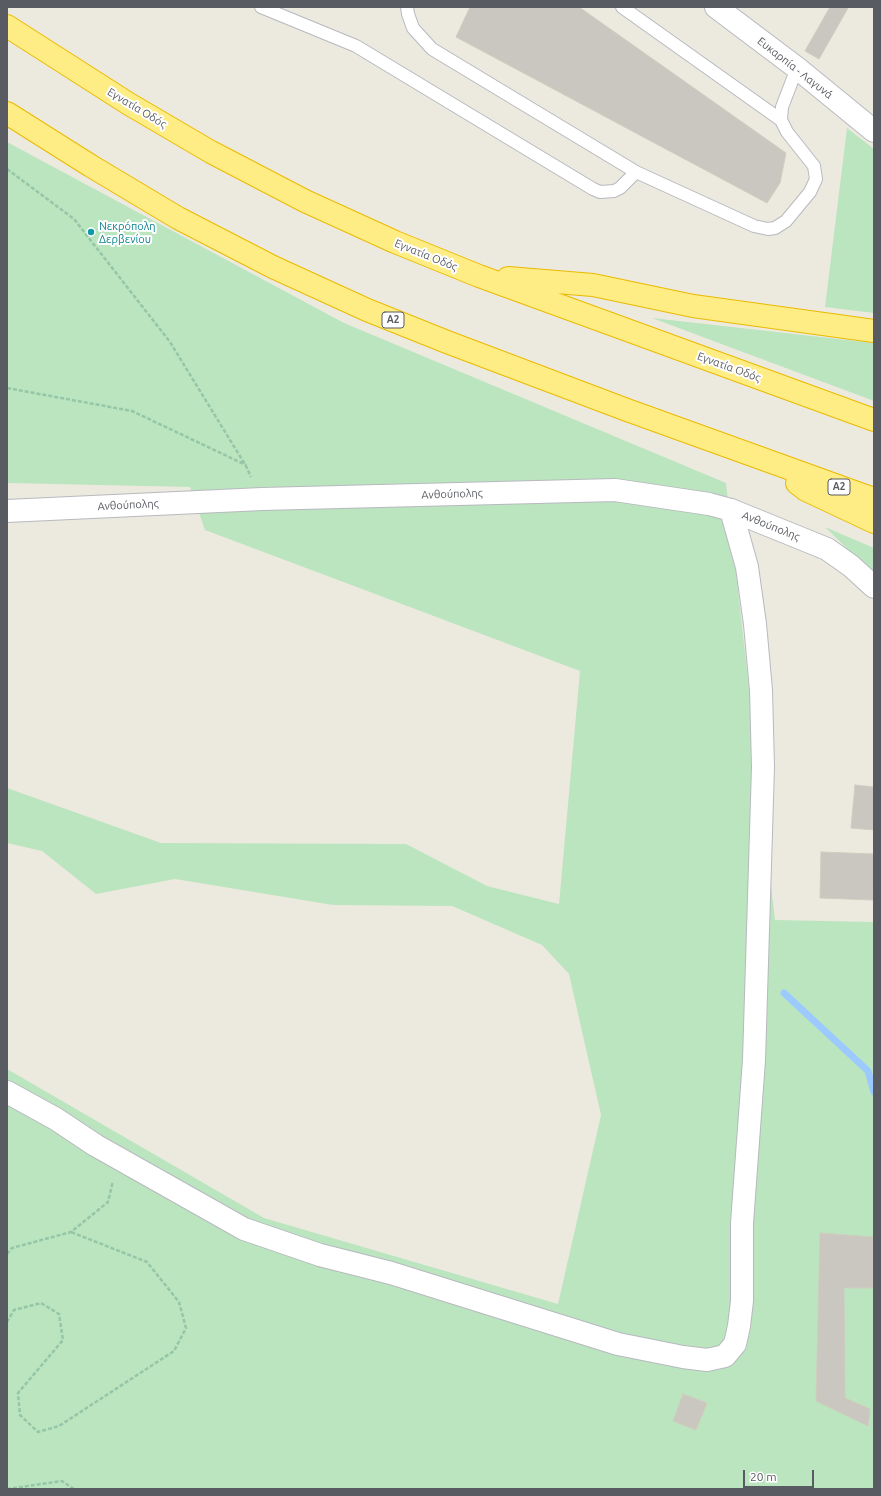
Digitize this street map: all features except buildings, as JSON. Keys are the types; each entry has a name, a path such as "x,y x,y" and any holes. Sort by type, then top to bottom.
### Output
{"highway":[{"name":"Εγνατία Οδός","path":"7,26 129,104 211,152 312,204 395,242 479,276 874,420"},
{"name":"Α2","path":"7,113 91,166 178,218 273,267 367,310 627,410 874,500"},
{"path":"479,276 593,285 693,306 874,331"},
{"path":"759,458 806,490 874,522"}],"street":[{"name":"Ευκαρπία - Λαγυνά","path":"716,7 797,68 874,131"},
{"name":"Ανθούπολης","path":"7,511 262,499 615,490 709,504 731,510 784,530 827,549 851,566 874,586"},
{"path":"7,1092 56,1119 95,1145 244,1229 320,1255 391,1273 618,1344 683,1357 707,1360 725,1356 735,1344 742,1301 742,1224 754,1060 763,768 761,690 755,624 747,567 731,510"}],"lane":[{"path":"261,7 356,46 593,189 600,192 614,191 620,188 636,172"},
{"path":"407,7 413,28 432,49 636,172 761,229 775,228 786,221 810,192 816,180 814,166 787,132 781,120 622,7"},
{"path":"781,120 782,107 797,68"}],"path":[{"path":"7,168 74,219 170,342 246,466 132,411 7,388"},
{"path":"7,1254 12,1248 71,1232 108,1202 114,1176"},
{"path":"7,1322 14,1310 41,1303 59,1314 63,1340 18,1393 20,1415 38,1432 59,1426 174,1351 186,1328 178,1302 147,1262 71,1232"},
{"path":"7,1489 62,1481 74,1489"}],"green space":[{"path":"847,128 874,149 874,313 825,307"},
{"path":"7,142 344,323 726,483 775,920 874,922 874,1489 7,1489 7,1069 264,1218 558,1304 601,1115 569,974 542,945 452,906 333,905 175,879 96,894 42,851 7,843 7,788 161,843 406,844 487,886 559,904 580,671 205,530 190,487 7,483"},
{"path":"652,318 874,343 874,401"},
{"path":"825,527 874,548 874,575"}],"waterway":[{"path":"784,993 868,1071 874,1092"}],"place":[{"name":"Νεκρόπολη Δερβενίου","path":"91,232"}]}
